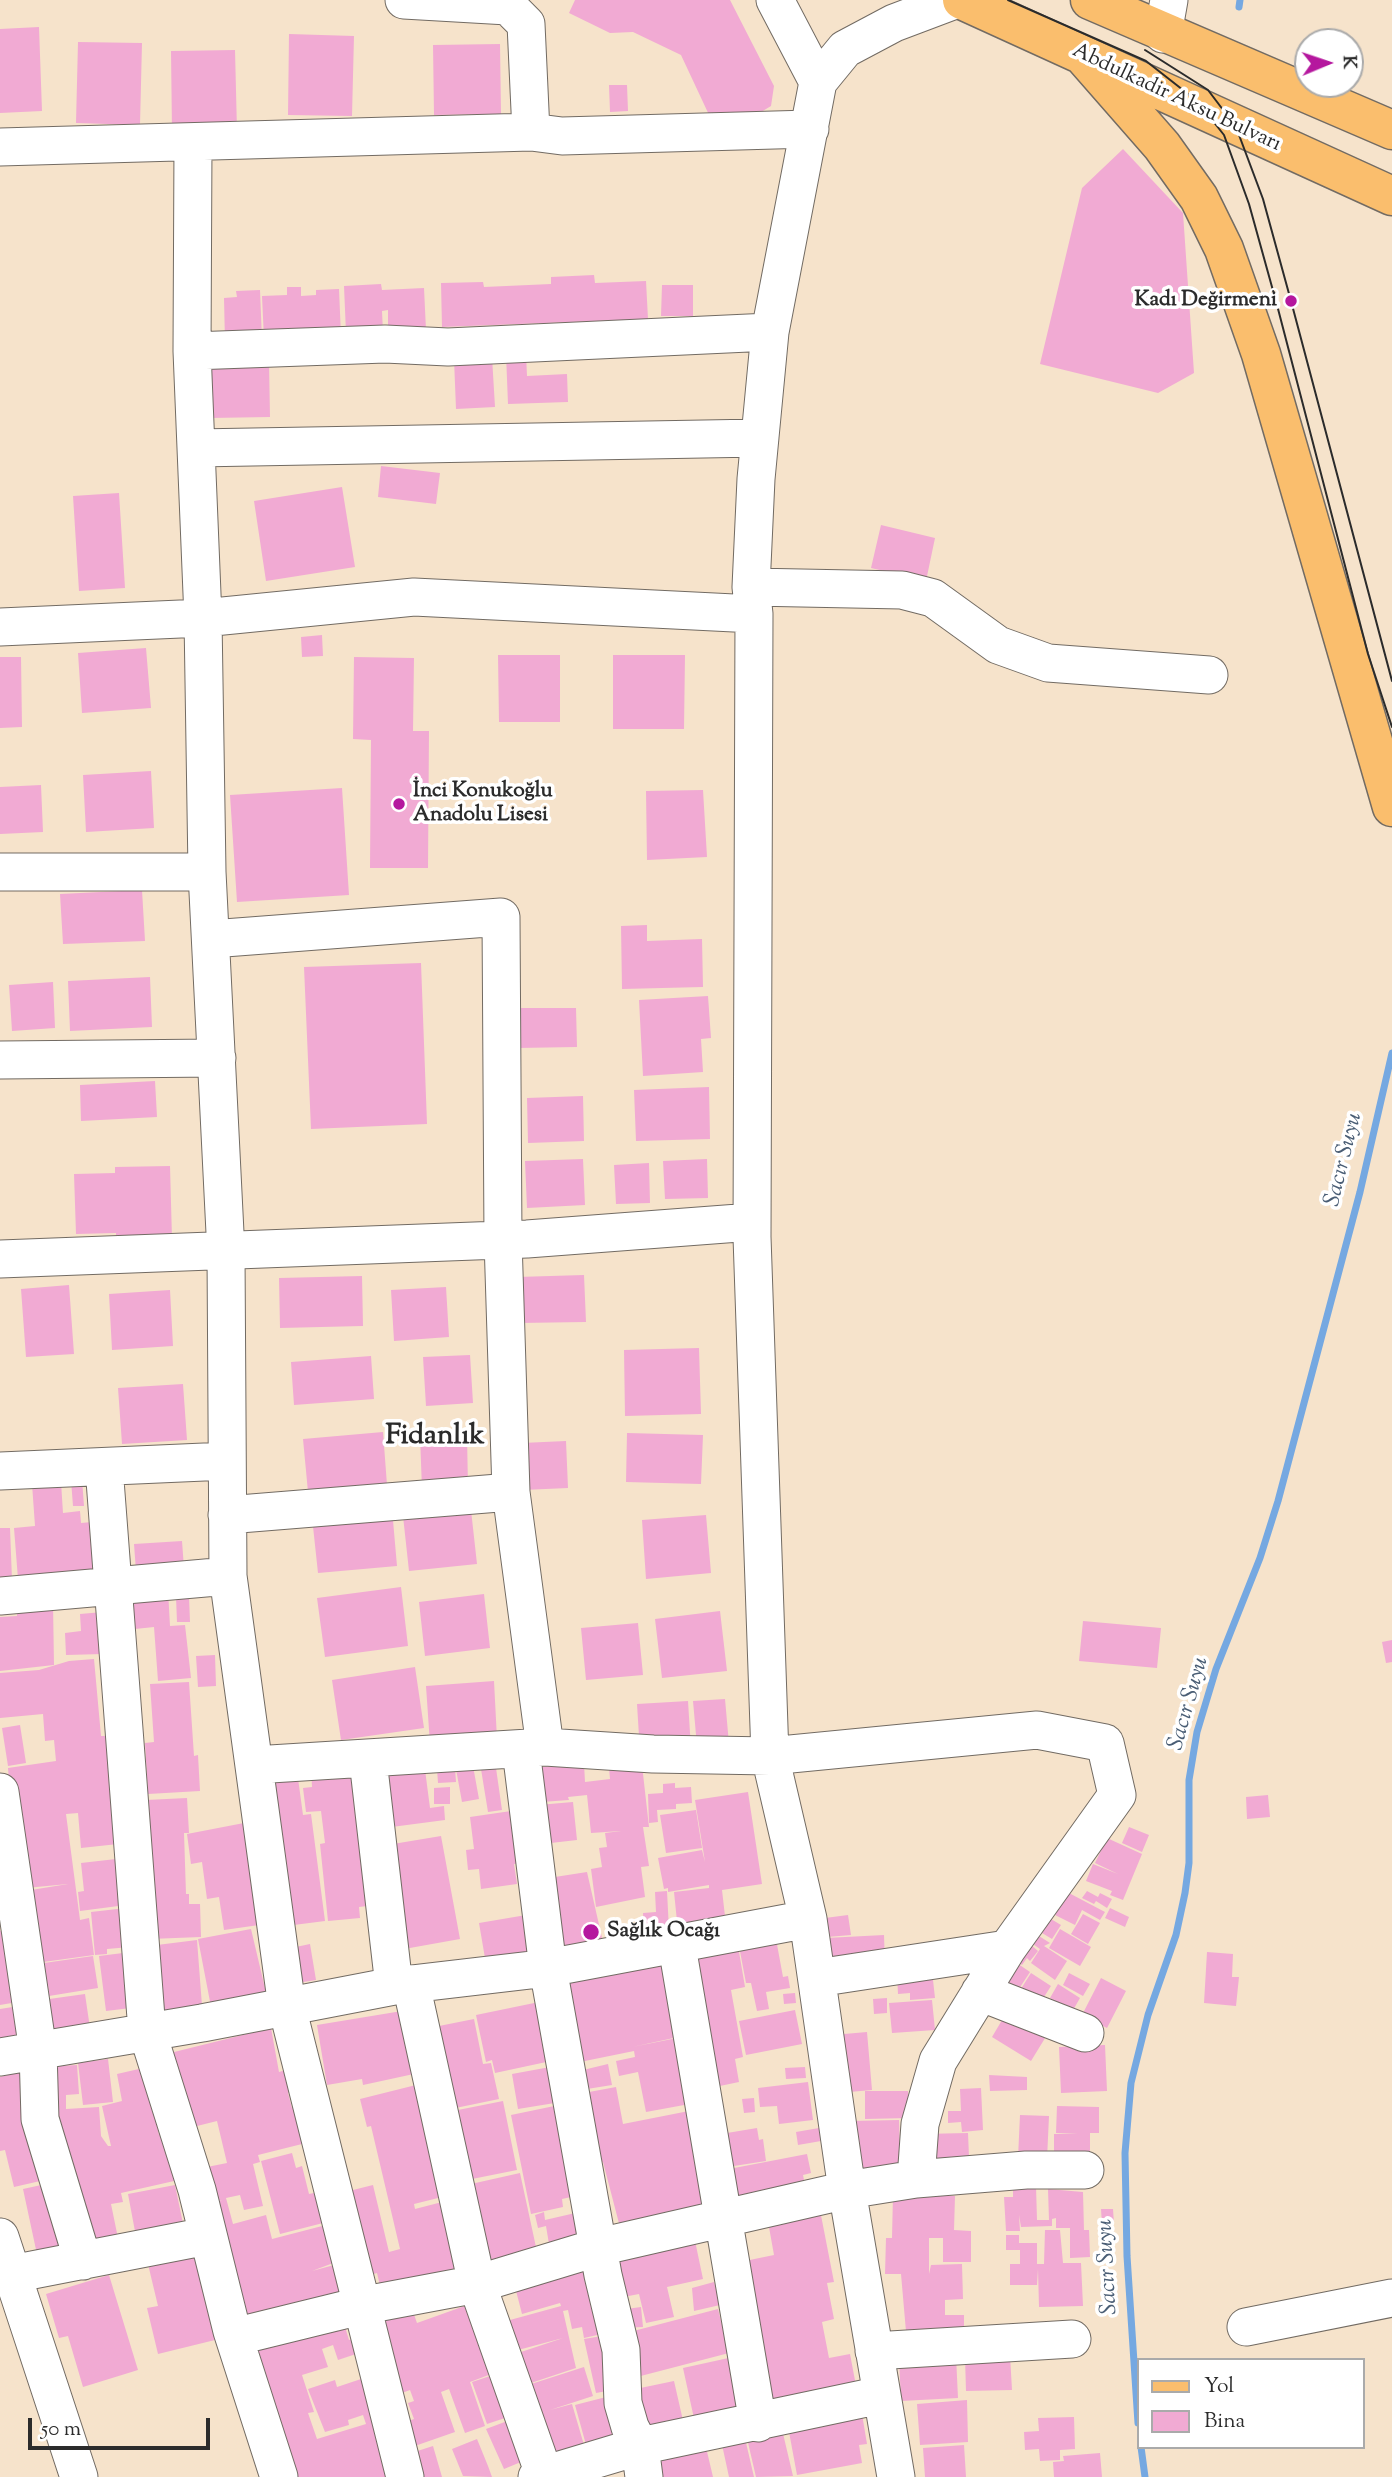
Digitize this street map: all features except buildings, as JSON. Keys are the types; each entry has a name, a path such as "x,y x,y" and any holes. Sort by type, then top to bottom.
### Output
{"main road":[{"name":"Abdulkadir Aksu Bulvarı","path":"962,0 1392,196"},
{"path":"1090,0 1166,17 1392,130"},
{"path":"1085,58 1162,146 1199,198 1224,248 1261,354 1392,807"}],"street":[{"path":"404,0 508,6 526,24 531,132"},
{"path":"775,0 818,82"},
{"path":"896,2477 847,2190 808,1919 770,1756 752,1222 752,600 760,438 770,332 818,82 845,49 894,23 955,0"},
{"path":"0,147 193,144 531,132 562,136 810,129"},
{"path":"193,144 192,351 203,618 207,872 226,1253 228,1576 287,2007 405,2477"},
{"path":"192,351 385,344 448,347 770,332"},
{"path":"196,448 760,438"},
{"path":"0,627 203,618 414,597 752,600 902,590 933,598 998,645 1048,663 1209,675"},
{"path":"0,872 207,872"},
{"path":"211,939 501,916 503,1240 511,1492 548,1968 598,2247 621,2350 624,2403 642,2461"},
{"path":"0,1060 217,1058"},
{"path":"0,1259 226,1253 503,1240 752,1222"},
{"path":"0,1471 227,1461"},
{"path":"104,1467 147,2031 197,2190 234,2337 279,2477"},
{"path":"228,1515 511,1492"},
{"path":"0,1596 228,1576"},
{"path":"254,1765 533,1748 770,1756 1037,1730 1105,1743 1116,1795 1007,1949 938,2061 920,2124 916,2179"},
{"path":"368,1760 402,1985 477,2284 542,2476 642,2461 758,2423 881,2395"},
{"path":"0,1792 38,2051 40,2119 83,2261"},
{"path":"0,2057 402,1985 548,1968 677,1946 808,1919"},
{"path":"677,1946 758,2423"},
{"path":"817,1978 1007,1949"},
{"path":"980,1992 1085,2033"},
{"path":"234,2337 360,2306 477,2284 598,2247 724,2216 847,2190 916,2179 1026,2170 1085,2170"},
{"path":"12,2274 207,2236"},
{"path":"0,2237 79,2477"},
{"path":"1246,2327 1392,2298"},
{"path":"874,2351 1072,2339"}],"waterway":[{"path":"1239,7 1240,0"},
{"name":"Sacır Suyu","path":"1136,2393 1127,2256 1125,2153 1131,2083 1148,2015 1176,1935 1185,1893 1189,1863 1189,1780 1197,1732 1216,1669 1260,1558 1278,1501 1360,1192 1392,1053"},
{"name":"Sacır Suyu","path":"1141,2449 1145,2477"}],"tram line":[{"path":"1008,0 1146,61 1197,101 1224,135 1249,204 1368,654 1392,727"},
{"path":"1145,50 1208,90 1236,127 1263,199 1392,681"}],"place":[{"name":"Kadı Değirmeni","path":"1291,301"},
{"name":"İnci Konukoğlu Anadolu Lisesi","path":"399,804"},
{"name":"Sağlık Ocağı","path":"591,1932"}],"district":[{"name":"Fidanlık","path":"435,1438"}]}
